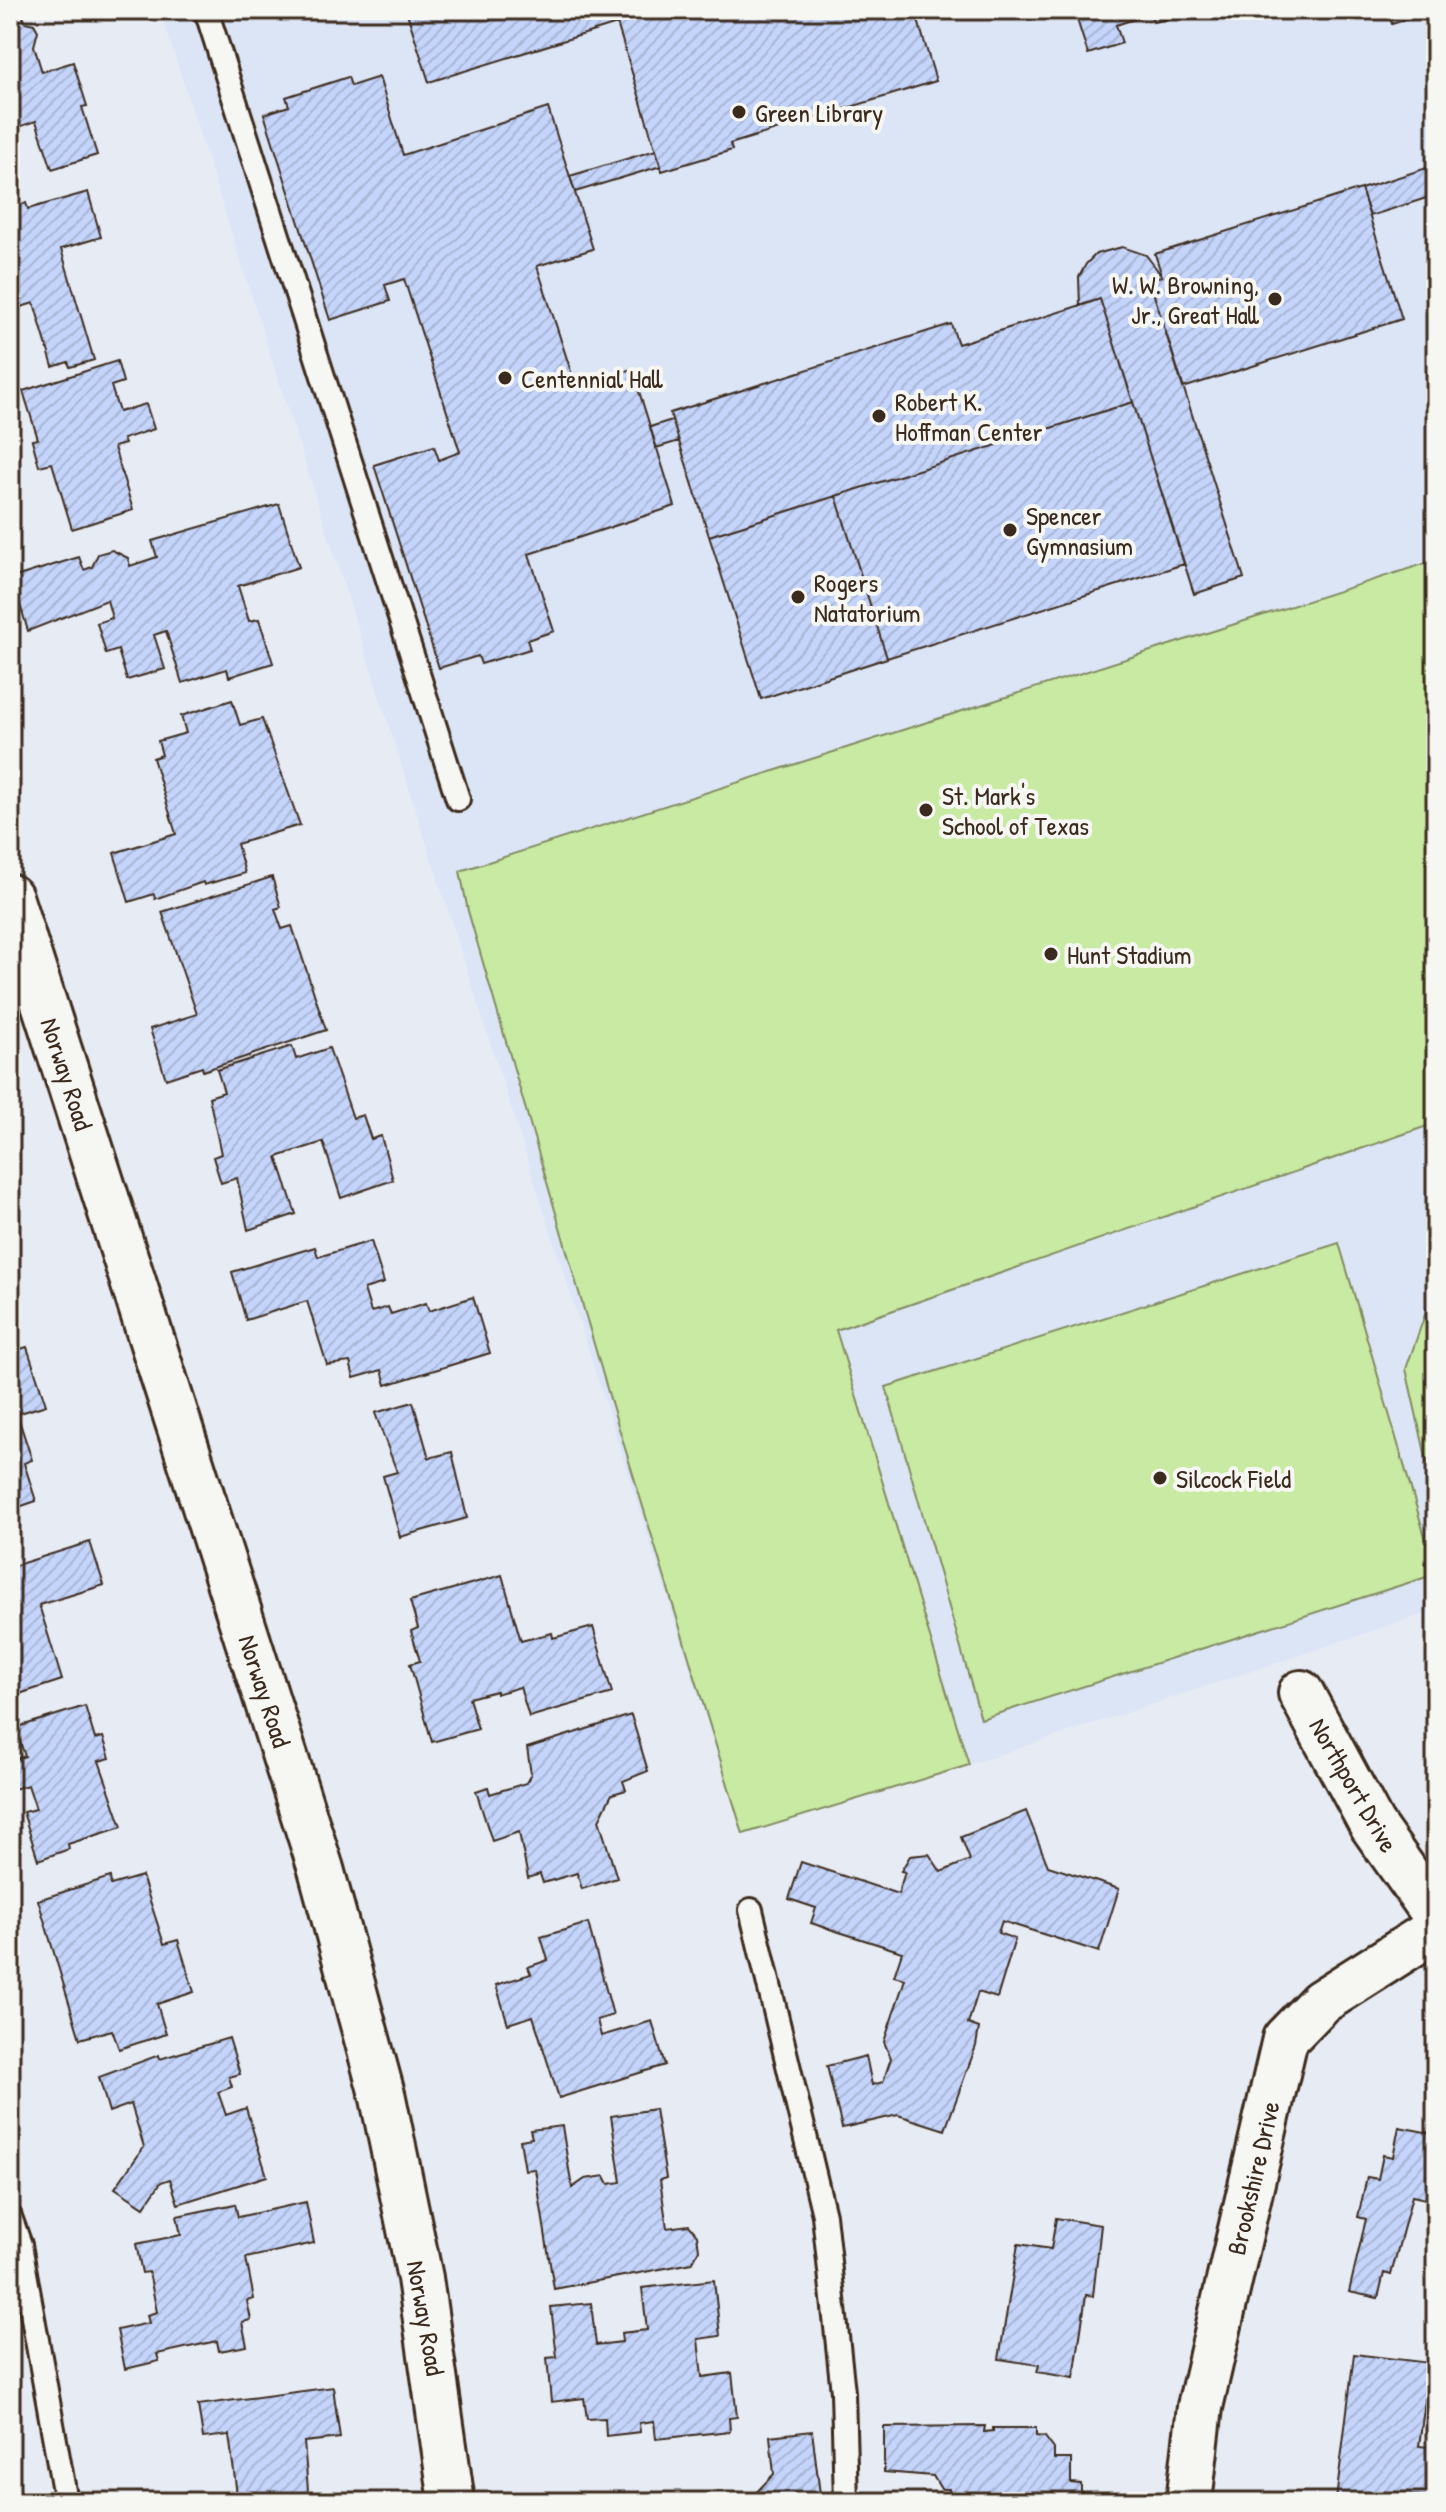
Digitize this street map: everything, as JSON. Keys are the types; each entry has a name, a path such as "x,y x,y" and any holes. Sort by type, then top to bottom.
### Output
{"street":[{"name":"Norway Road","path":"10,897 326,1884 383,2098 420,2278 452,2502"},
{"name":"Northport Drive","path":"1301,1693 1372,1825 1436,1916"},
{"name":"Brookshire Drive","path":"1189,2502 1200,2407 1285,2039 1321,2002 1436,1929"}],"lane":[{"path":"206,10 458,799"},
{"path":"751,1910 824,2215 843,2392 846,2502"},
{"path":"10,2217 20,2245 66,2502"}],"shaded area":[{"name":"St. Mark's School of Texas","path":"160,10 1436,10 1436,1610 969,1765 743,1834"}],"green space":[{"path":"1436,560 1436,1123 836,1330 969,1765 743,1834 610,1399 468,911 460,871"},
{"name":"Silcock Field","path":"1339,1243 1436,1574 981,1719 886,1387"},
{"path":"1436,1283 1436,1501 1406,1369"}],"building":[{"path":"10,10 21,10 25,22 34,24 38,31 34,46 42,72 73,62 87,106 82,107 97,155 52,169 36,121 10,130"},
{"path":"406,10 613,10 617,24 429,82"},
{"name":"Green Library","path":"613,10 915,10 936,81 730,144 732,150 662,171"},
{"path":"1074,10 1210,10 1153,22 1150,14 1116,25 1122,43 1088,54"},
{"path":"1388,10 1436,10 1436,14 1430,12 1392,24"},
{"name":"Centennial Hall","path":"348,77 351,86 379,77 403,155 548,108 593,249 537,266 576,387 632,369 675,506 529,554 554,631 527,640 530,649 481,664 478,656 439,668 374,465 434,446 439,460 460,452 404,279 385,285 390,301 330,320 264,114 289,106 286,97"},
{"path":"656,150 661,166 575,192 570,176"},
{"path":"1436,165 1436,195 1370,216 1361,189"},
{"name":"W. W. Browning, Jr., Great Hall","path":"1361,189 1402,319 1183,388 1149,279 1162,276 1155,254"},
{"path":"88,192 101,237 61,249 94,360 70,367 68,362 53,367 34,303 21,307 16,289 10,291 10,208 26,203 28,209"},
{"path":"1122,247 1146,255 1162,276 1149,279 1244,578 1194,594 1100,299 1080,306 1079,277 1086,264 1096,254"},
{"name":"Robert K. Hoffman Center","path":"1100,299 1133,402 709,536 670,413 951,324 958,344"},
{"path":"117,361 123,382 111,386 119,412 146,404 154,429 123,439 125,444 114,447 133,510 72,529 52,463 39,466 32,440 38,439 23,391"},
{"name":"Spencer Gymnasium","path":"1133,402 1184,564 887,658 836,496"},
{"path":"672,420 679,441 656,448 650,427"},
{"name":"Rogers Natatorium","path":"836,496 887,658 761,699 709,536"},
{"path":"279,504 299,567 238,586 249,621 259,619 273,663 229,677 227,669 182,683 166,631 154,635 165,669 127,680 118,650 106,654 97,623 112,618 107,600 28,631 12,578 79,557 84,570 92,567 98,554 112,550 128,558 130,566 157,557 152,541"},
{"path":"232,700 240,725 262,719 300,825 237,844 245,873 204,885 203,882 155,899 154,894 129,902 114,853 176,834 153,758 162,755 158,741 186,733 181,716"},
{"path":"272,877 281,907 275,909 282,929 292,926 326,1030 203,1071 202,1067 166,1079 150,1029 197,1014 162,912"},
{"path":"292,1046 296,1059 329,1048 353,1118 363,1115 371,1139 381,1136 393,1180 341,1198 323,1142 277,1157 296,1214 248,1230 237,1178 221,1183 213,1157 221,1154 209,1097 224,1092 217,1070"},
{"path":"371,1241 384,1283 364,1289 371,1312 388,1307 391,1314 426,1303 429,1311 473,1297 490,1353 386,1385 382,1370 354,1378 350,1362 327,1365 307,1301 246,1320 232,1272 315,1247 318,1257"},
{"path":"27,1347 46,1405 17,1414 32,1460 24,1463 36,1501 10,1510 10,1352"},
{"path":"413,1402 429,1458 452,1452 467,1518 400,1537 383,1476 397,1472 375,1413"},
{"path":"90,1542 104,1585 39,1605 62,1680 10,1697 10,1567"},
{"path":"502,1575 521,1641 552,1633 553,1638 593,1627 612,1693 529,1717 520,1687 469,1698 478,1729 432,1742 410,1664 420,1661 411,1631 418,1628 410,1601"},
{"path":"85,1706 95,1739 103,1737 110,1758 99,1761 122,1827 68,1844 69,1849 38,1860 23,1812 36,1809 28,1785 10,1790 10,1754 13,1760 25,1756 15,1728"},
{"path":"631,1715 648,1771 623,1781 626,1790 612,1794 599,1820 617,1878 582,1889 577,1873 543,1883 540,1874 528,1878 519,1832 492,1841 476,1791 488,1787 490,1794 526,1783 531,1774 527,1748"},
{"path":"1026,1811 1048,1866 1119,1889 1099,1952 1002,1921 998,1933 1015,1939 997,1998 978,1992 968,2024 979,2028 976,2046 945,2130 898,2115 842,2128 827,2066 866,2056 872,2085 883,2082 891,2058 884,2042 905,1979 894,1976 902,1952 811,1923 816,1908 789,1899 801,1862 898,1894 905,1872 901,1871 910,1856 929,1854 941,1872 970,1860 961,1837"},
{"path":"142,1876 164,1944 178,1940 194,1992 157,2004 166,2034 119,2049 112,2030 80,2039 38,1900 110,1877 111,1885"},
{"path":"588,1923 613,2015 597,2020 601,2036 652,2021 665,2065 559,2098 533,2016 508,2024 496,1985 531,1974 528,1967 548,1960 541,1937"},
{"path":"229,2038 240,2074 229,2077 232,2087 218,2092 226,2115 246,2108 267,2176 178,2204 170,2179 161,2182 144,2207 115,2188 144,2147 131,2104 109,2112 99,2077 159,2055 160,2059"},
{"path":"655,2109 666,2178 660,2180 667,2228 689,2225 697,2235 699,2250 692,2263 554,2289 535,2169 525,2170 520,2140 532,2138 530,2130 562,2126 572,2188 585,2179 605,2176 609,2184 621,2182 611,2116"},
{"path":"1399,2127 1436,2134 1436,2213 1432,2212 1435,2201 1412,2196 1391,2275 1384,2273 1378,2298 1349,2292 1366,2219 1358,2217 1367,2177 1378,2179 1383,2155 1393,2157"},
{"path":"306,2202 314,2243 246,2258 254,2299 247,2301 251,2320 242,2322 247,2346 219,2351 217,2341 157,2354 159,2361 125,2369 117,2330 149,2323 147,2315 157,2312 149,2272 142,2273 136,2244 181,2235 177,2216 235,2204 238,2217"},
{"path":"1056,2218 1101,2225 1093,2296 1086,2295 1074,2378 1037,2372 1039,2365 999,2359 1018,2244 1051,2249"},
{"path":"714,2280 720,2336 698,2339 702,2377 732,2373 737,2417 729,2418 730,2431 656,2439 654,2421 639,2423 640,2432 606,2436 605,2418 587,2419 584,2398 551,2402 547,2358 557,2357 551,2307 591,2303 596,2345 622,2342 621,2333 647,2330 642,2288"},
{"path":"1354,2354 1430,2363 1419,2446 1436,2448 1436,2498 1400,2494 1398,2502 1336,2500"},
{"path":"333,2387 340,2438 304,2442 309,2502 238,2502 229,2435 203,2438 198,2405"},
{"path":"985,2426 984,2432 993,2431 993,2428 1036,2428 1036,2436 1045,2437 1054,2449 1054,2459 1071,2459 1071,2483 1081,2484 1081,2502 948,2502 949,2489 941,2489 933,2476 884,2472 884,2427"},
{"path":"812,2431 821,2502 747,2502 774,2474 770,2436"}],"place":[{"name":"Green Library","path":"739,112"},
{"name":"W. W. Browning, Jr., Great Hall","path":"1275,299"},
{"name":"Centennial Hall","path":"505,378"},
{"name":"Robert K. Hoffman Center","path":"879,416"},
{"name":"Spencer Gymnasium","path":"1010,530"},
{"name":"Rogers Natatorium","path":"798,597"},
{"name":"St. Mark's School of Texas","path":"926,810"},
{"name":"Hunt Stadium","path":"1051,954"},
{"name":"Silcock Field","path":"1160,1478"}]}
